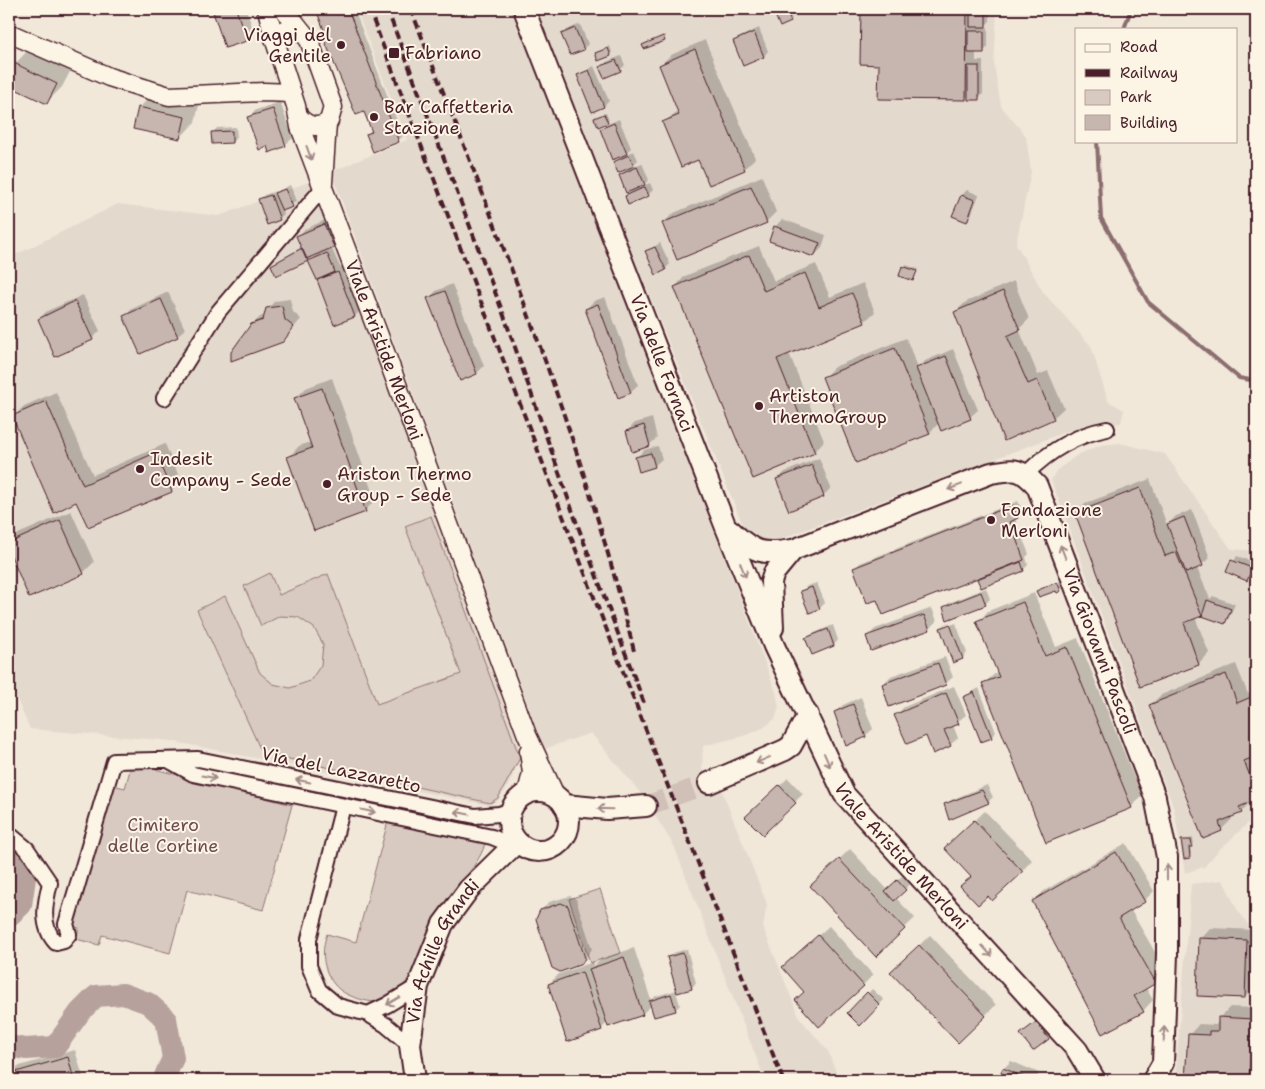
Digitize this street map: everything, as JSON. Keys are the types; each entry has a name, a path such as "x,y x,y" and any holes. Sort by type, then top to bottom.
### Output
{"main road":[{"name":"Via delle Fornaci","path":"524,9 725,525 774,646 808,715"},
{"path":"725,525 747,546 757,551 769,553 793,550 991,473 1016,469 1026,474"},
{"name":"Via Giovanni Pascoli","path":"1026,474 1037,486 1046,508 1155,797 1166,857 1167,954 1163,1063 1153,1080"},
{"path":"774,646 771,582 774,572 793,550"},
{"path":"709,783 786,750 791,746 808,715"},
{"name":"Viale Aristide Merloni","path":"808,715 844,794 1077,1050 1095,1080"},
{"path":"515,844 509,828 510,810 519,798 528,793 546,791 560,800 607,809 646,806"},
{"name":"Viale Aristide Merloni","path":"515,844 538,851 556,846 562,840 569,822 560,800"},
{"name":"Via Achille Grandi","path":"415,1080 410,1045 418,986 443,924 455,906 515,844"}],"street":[{"name":"Viale Aristide Merloni","path":"267,9 274,38 299,117 300,127 322,189 381,340 527,735 560,800"},
{"path":"164,398 218,312 322,189 327,145 327,123 332,116 333,107 309,40 298,29 284,9"},
{"path":"274,38 284,30 298,29"},
{"path":"9,33 109,77 169,96 264,92 292,94"},
{"path":"264,92 286,76"},
{"path":"299,117 311,126 327,123"},
{"path":"1026,474 1044,456 1070,441 1092,432 1108,429"},
{"name":"Viale Aristide Merloni","path":"527,735 532,773 528,793"},
{"name":"Via del Lazzaretto","path":"165,758 193,774 492,837 515,844"},
{"name":"Via del Lazzaretto","path":"9,834 27,849 50,883 46,901 45,921 50,936 56,942 64,941 69,934 66,924 114,761 165,758 198,759 475,816 499,814 510,810"},
{"name":"Via del Lazzaretto","path":"343,806 309,939 309,966 319,990 338,1006 368,1014 386,1025 410,1045"},
{"path":"368,1014 418,986"}],"shaded area":[{"path":"356,9 516,9 776,692 779,707 775,719 763,728 744,736 703,746 702,769 712,792 722,791 767,904 763,927 799,1017 828,1051 839,1080 765,1080 674,846 642,795 591,733 544,749 334,180 333,171 407,140"},
{"path":"533,9 997,9 994,65 1001,106 1026,136 1031,172 1016,244 1043,292 1091,346 1108,401 1124,410 1121,423 1071,430 767,544 757,541 744,528"},
{"path":"311,181 520,749 519,761 508,786 498,801 487,805 171,741 30,729 9,682 9,258 118,204 219,216"},
{"path":"1120,443 1165,454 1231,549 1256,551 1256,816 1219,850 1204,867 1185,873 1174,809 1051,480 1056,471 1077,455 1101,445"},
{"path":"1223,880 1238,911 1256,935 1256,1080 1175,1080 1191,884"}],"green space":[{"path":"431,516 520,758 498,798 490,803 262,753 197,610 225,596 260,673 273,684 290,688 310,681 321,665 323,644 314,628 298,617 280,616 261,626 244,586 270,573 279,595 328,574 377,704 461,674 405,526"},
{"name":"Cimitero delle Cortine","path":"132,763 292,805 263,910 187,890 170,953 102,935 99,945 76,939 79,928 71,926 109,784 125,788"},
{"path":"388,821 485,842 479,858 433,923 413,971 404,985 393,996 379,1001 363,1000 347,994 334,984 327,972 323,953 327,934 356,942"},
{"path":"600,889 621,953 590,963 569,899"}],"building":[{"path":"212,9 236,9 247,41 225,48"},
{"name":"Fabriano","path":"323,9 348,9 399,142 373,152 366,134 372,132 364,112 356,115 323,37 326,35 317,12"},
{"path":"861,9 967,9 966,100 878,99 879,65 860,64"},
{"path":"970,9 986,9 986,27 970,27"},
{"path":"786,10 791,22 780,27 775,15"},
{"path":"575,28 584,50 570,55 561,34"},
{"path":"968,31 984,31 984,53 968,53"},
{"path":"754,32 764,57 743,66 733,41"},
{"path":"663,36 665,41 644,49 642,45"},
{"path":"608,48 611,56 598,61 595,53"},
{"path":"695,49 745,170 709,185 698,160 681,167 662,122 679,115 659,65"},
{"path":"616,60 621,71 604,78 599,67"},
{"path":"14,63 57,84 47,104 9,86 9,74"},
{"path":"968,66 979,66 979,100 968,100"},
{"path":"589,70 604,107 592,112 577,75"},
{"path":"138,107 185,117 180,139 133,129"},
{"path":"273,109 286,146 269,153 267,146 259,150 247,117"},
{"path":"604,114 608,123 598,127 594,118"},
{"path":"614,123 627,154 612,160 600,129"},
{"path":"232,131 232,143 212,144 211,132"},
{"path":"629,155 634,166 618,173 613,162"},
{"path":"637,167 645,185 626,193 619,175"},
{"path":"751,186 767,223 677,260 662,223"},
{"path":"645,187 649,196 628,205 625,196"},
{"path":"285,189 293,207 282,211 274,193"},
{"path":"271,195 280,220 267,225 258,199"},
{"path":"961,195 975,200 967,222 952,216"},
{"path":"324,224 334,247 306,259 296,236"},
{"path":"774,226 820,243 814,257 769,241"},
{"path":"655,247 666,270 656,275 645,251"},
{"path":"302,248 308,261 276,276 271,265"},
{"path":"327,253 335,272 317,280 308,261"},
{"name":"Artiston ThermoGroup","path":"749,255 764,291 805,273 819,307 852,293 865,323 777,359 815,453 753,479 674,287"},
{"path":"902,266 917,271 913,281 899,276"},
{"path":"338,272 355,317 334,325 317,280"},
{"path":"445,291 477,374 460,381 427,298"},
{"path":"1003,291 1020,330 1007,336 1028,384 1037,380 1054,419 1004,441 954,312"},
{"path":"161,299 178,337 140,354 123,316"},
{"path":"75,301 93,340 55,357 38,319"},
{"path":"598,304 631,393 618,398 585,309"},
{"path":"282,306 285,320 294,327 283,342 231,361 231,352 251,324 263,320 266,308"},
{"path":"895,348 930,434 856,463 822,377"},
{"path":"946,356 971,419 941,431 916,368"},
{"name":"Ariston Thermo Group - Sede","path":"322,388 366,512 314,531 287,457 312,448 294,398"},
{"name":"Indesit Company - Sede","path":"46,401 83,485 155,453 172,492 88,527 76,502 54,513 12,416"},
{"path":"644,425 650,446 632,452 626,431"},
{"path":"651,453 655,467 639,472 635,457"},
{"path":"812,465 824,497 789,511 776,479"},
{"path":"1140,488 1165,556 1176,552 1202,616 1184,623 1199,665 1140,687 1075,513"},
{"path":"1013,505 1018,518 1010,522 1024,560 883,615 877,600 867,603 853,568"},
{"path":"1184,517 1203,566 1186,573 1167,524"},
{"path":"60,520 84,574 29,598 9,551 9,543"},
{"path":"1231,560 1252,568 1247,581 1226,572"},
{"path":"1021,562 1024,571 981,588 977,579"},
{"path":"1057,582 1061,591 1039,597 1036,591"},
{"path":"812,587 820,609 809,613 800,591"},
{"path":"981,592 986,605 947,620 943,607"},
{"path":"1207,600 1231,609 1225,624 1202,616"},
{"path":"1023,602 1045,656 1067,647 1132,808 1046,843 982,683 999,677 976,621"},
{"path":"924,615 930,630 871,651 866,636"},
{"path":"950,624 963,659 953,663 940,628"},
{"path":"828,629 834,646 812,655 805,638"},
{"path":"938,663 946,685 889,707 882,684"},
{"path":"1226,674 1237,703 1256,695 1256,756 1244,761 1256,791 1256,800 1239,807 1242,813 1219,822 1222,831 1203,839 1149,705"},
{"path":"974,692 992,738 981,742 963,697"},
{"path":"946,693 959,724 944,730 951,746 933,754 926,736 907,744 894,715"},
{"path":"853,704 866,737 846,746 834,712"},
{"path":"779,785 796,803 763,835 745,817"},
{"path":"982,790 989,803 949,820 944,804"},
{"path":"974,820 1023,872 992,901 988,896 978,905 960,886 971,877 944,848"},
{"path":"1181,840 1191,840 1192,847 1189,847 1190,858 1184,859"},
{"path":"1116,852 1145,902 1119,918 1156,983 1134,996 1144,1012 1102,1034 1032,901"},
{"path":"839,859 905,929 876,957 810,886"},
{"path":"897,880 906,890 894,901 885,891"},
{"path":"561,903 568,906 585,958 582,964 560,972 552,968 536,919 540,910"},
{"path":"818,935 864,986 819,1027 795,1000 804,992 782,967"},
{"path":"1199,938 1247,940 1245,998 1197,996"},
{"path":"919,945 986,1016 958,1043 890,972"},
{"path":"683,953 692,989 677,993 667,957"},
{"path":"624,957 643,1015 608,1027 589,969"},
{"path":"582,972 602,1030 567,1042 548,984"},
{"path":"867,992 880,1005 860,1026 847,1013"},
{"path":"671,994 676,1011 654,1017 649,1001"},
{"path":"1218,1017 1253,1019 1249,1080 1185,1080 1188,1034 1209,1035 1209,1031 1218,1031"},
{"path":"1036,1022 1049,1039 1033,1051 1020,1034"},
{"path":"68,1057 74,1080 9,1080 9,1074"},
{"path":"1003,1068 1030,1080 997,1080"}],"waterway":[{"path":"1124,28 1131,9"},
{"path":"1097,142 1101,218 1148,302 1239,378 1256,381"},
{"path":"9,859 25,878 21,905 9,916"},
{"path":"9,1046 26,1049 55,1047 80,1012 96,996 123,994 148,1003 166,1019 173,1058 165,1080"}],"tunnel":[{"path":"646,806 709,783"}],"railway":[{"path":"369,9 597,605 783,1080"},
{"path":"387,9 503,313 576,521 644,703"},
{"path":"411,9 533,326 561,406 588,487 634,651"}],"place":[{"name":"Viaggi del Gentile","path":"341,45"},
{"name":"Fabriano","path":"394,53"},
{"name":"Bar Caffetteria Stazione","path":"374,117"},
{"name":"Artiston ThermoGroup","path":"759,406"},
{"name":"Indesit Company - Sede","path":"140,469"},
{"name":"Ariston Thermo Group - Sede","path":"327,484"},
{"name":"Fondazione Merloni","path":"991,520"}]}
